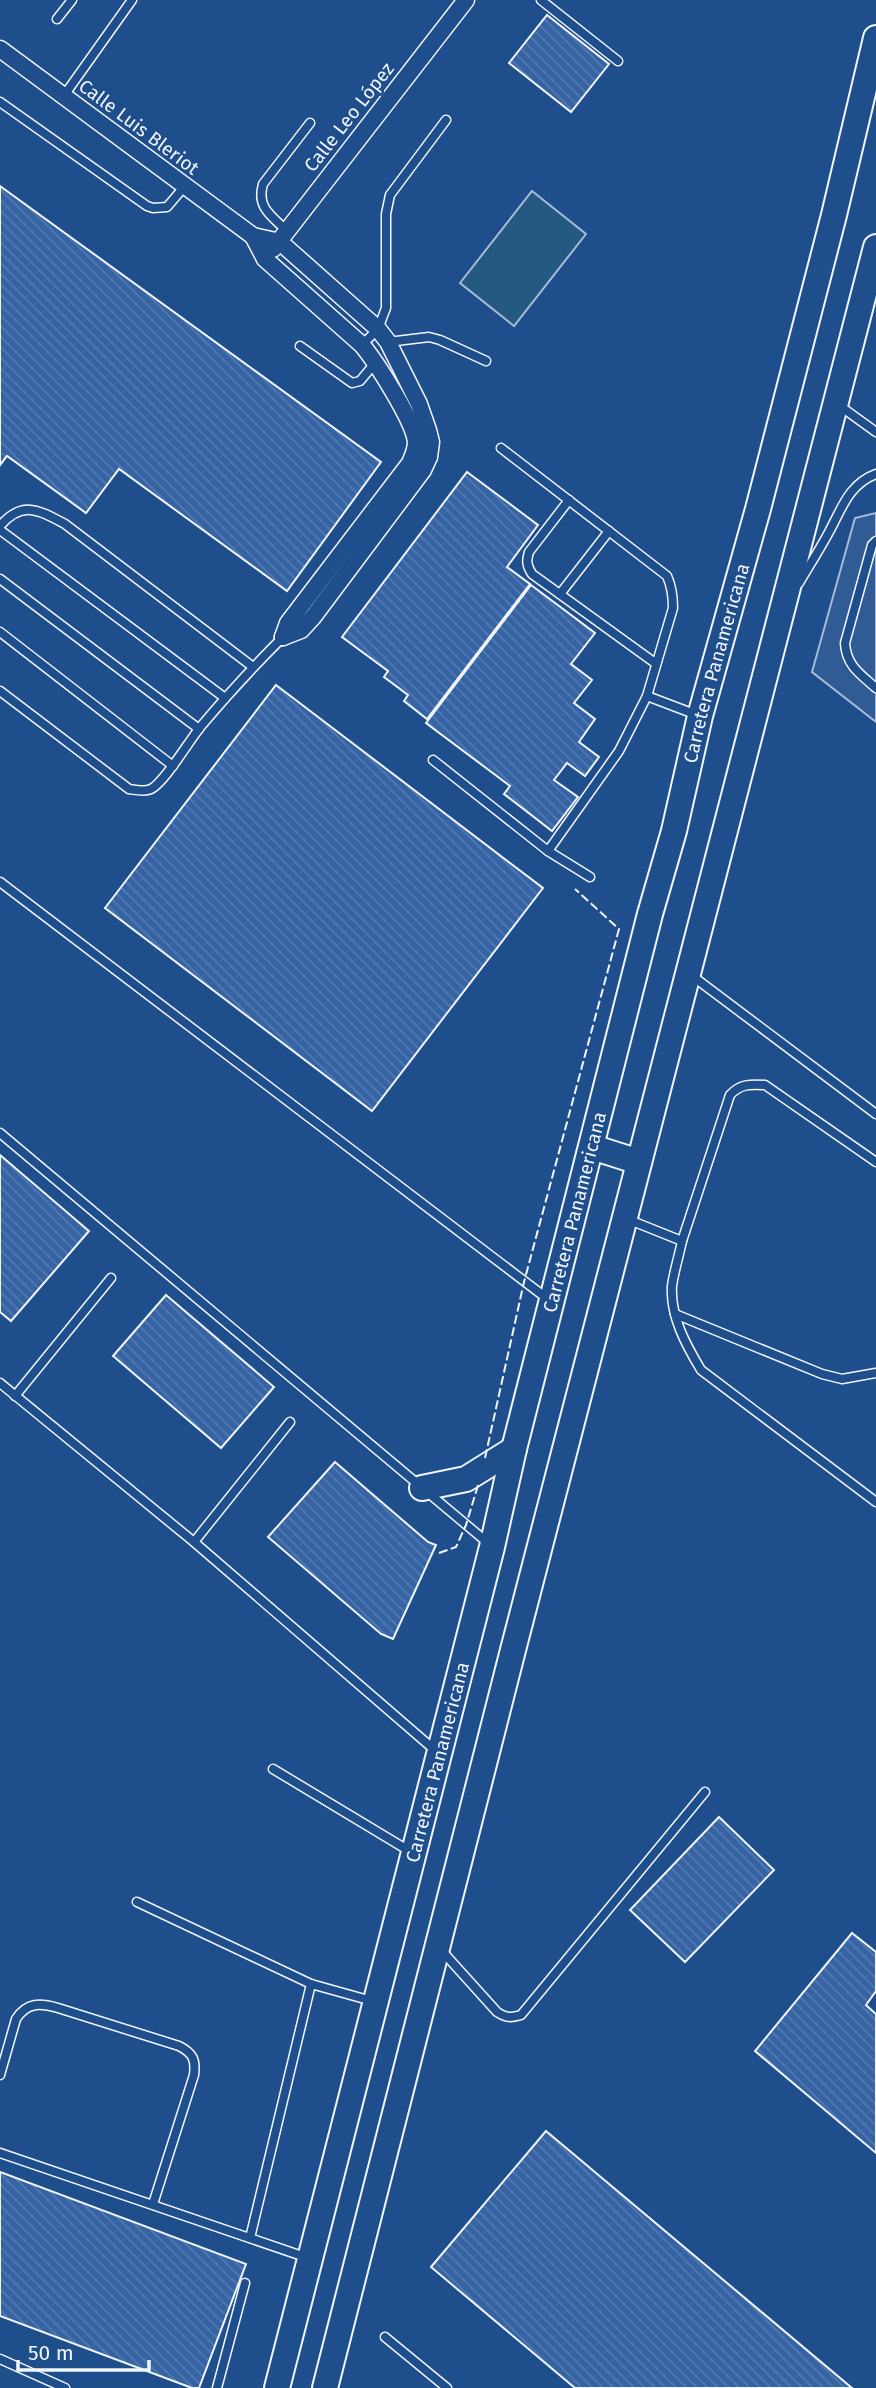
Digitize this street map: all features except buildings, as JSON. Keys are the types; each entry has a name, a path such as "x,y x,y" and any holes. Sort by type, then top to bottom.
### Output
{"main road":[{"name":"Carretera Panamericana","path":"277,2388 492,1547 514,1449 650,914 674,831 700,716 762,495 876,38"},
{"path":"325,2388 876,247"},
{"path":"592,1147 639,1162"},
{"path":"422,1488 466,1479 514,1449"}],"street":[{"name":"Calle Leo López","path":"265,259 466,0"},
{"name":"Calle Luis Bleriot","path":"0,49 253,236 265,259 362,345 376,363 414,435 415,453 410,463 288,623 283,636"},
{"name":"Calle Luis Bleriot","path":"253,236 284,237 383,336"},
{"path":"283,636 301,630 313,617 423,470 429,457 431,442 419,404 383,336"}],"lane":[{"path":"57,19 72,0"},
{"path":"63,97 132,0"},
{"path":"541,0 618,61"},
{"path":"0,102 147,206 167,207 184,187"},
{"path":"383,336 386,308 386,214 390,195 446,120"},
{"path":"284,237 265,210 260,195 263,184 310,123"},
{"path":"362,345 383,336 429,337 486,361"},
{"path":"300,346 352,383 360,381 376,363"},
{"path":"835,402 876,432"},
{"path":"501,449 667,576 671,585 673,608 647,696 619,751 548,851"},
{"path":"781,613 831,529 843,503 855,486 876,474"},
{"path":"569,500 529,552 526,560 532,574 656,663"},
{"path":"225,698 0,528 16,512 29,509 42,511 65,524 253,667"},
{"path":"560,594 609,531"},
{"path":"876,541 845,643 845,654 850,664 876,688"},
{"path":"0,579 199,729"},
{"path":"0,632 173,766"},
{"path":"0,691 129,789 151,789 173,766 225,698 283,636"},
{"path":"647,696 700,716"},
{"path":"433,760 548,851 590,877"},
{"path":"0,882 553,1302"},
{"path":"688,972 876,1114"},
{"path":"876,1162 765,1085 749,1083 736,1088 730,1095 682,1241 672,1286 675,1314 687,1346 701,1370 876,1502"},
{"path":"0,1133 492,1547"},
{"path":"625,1217 682,1241"},
{"path":"16,1396 111,1278"},
{"path":"675,1314 822,1374 842,1379 876,1373"},
{"path":"0,1383 194,1542 439,1754"},
{"path":"194,1542 290,1422"},
{"path":"273,1769 414,1854"},
{"path":"437,1946 497,2012 504,2017 521,2015 705,1792"},
{"path":"137,1902 311,1984 375,2001"},
{"path":"250,2238 311,1984"},
{"path":"0,2075 16,2019 21,2010 38,2004 82,2015 179,2046 190,2052 196,2066 194,2075 153,2204"},
{"path":"0,2153 310,2259"},
{"path":"217,2388 245,2283"},
{"path":"385,2337 447,2388"},
{"path":"0,2359 65,2388"}],"shaded area":[{"path":"532,191 586,234 514,326 460,283"},
{"path":"876,513 876,722 812,672 855,518"}],"fence":[{"path":"485,1458 524,1282 619,929 575,889"},
{"path":"439,1553 456,1547 479,1482"}]}
